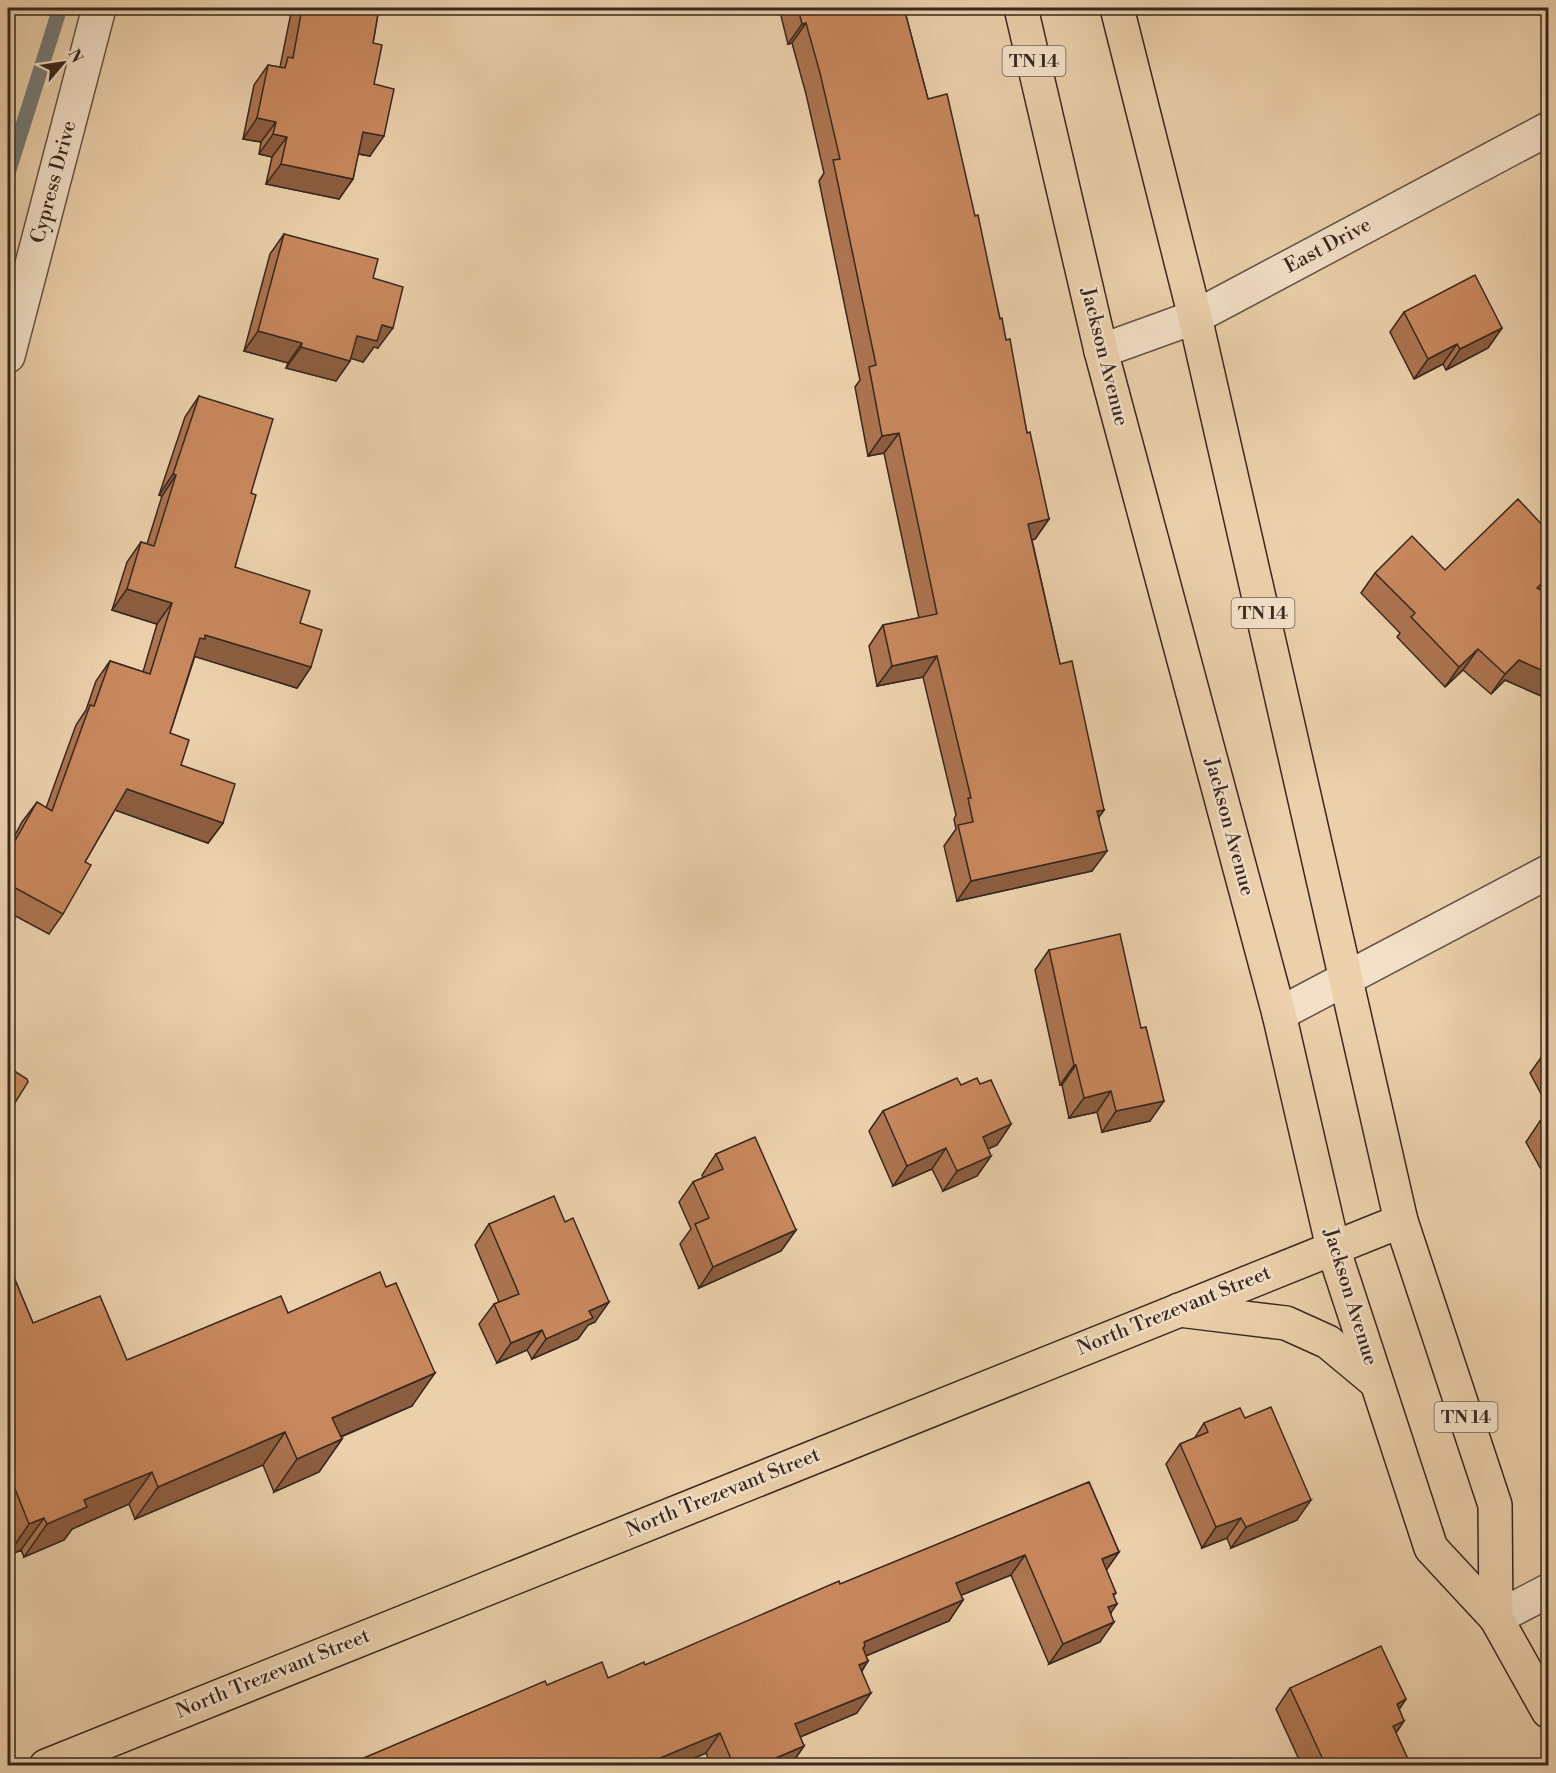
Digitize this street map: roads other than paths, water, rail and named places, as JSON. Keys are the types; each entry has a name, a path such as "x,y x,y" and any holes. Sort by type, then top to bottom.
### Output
{"main road":[{"name":"Jackson Avenue","path":"1022,8 1101,351 1279,1014 1333,1248 1431,1548 1497,1618 1548,1711"},
{"name":"Jackson Avenue","path":"1117,8 1195,317 1401,1221 1495,1505 1497,1618"},
{"name":"North Trezevant Street","path":"46,1766 1401,1221"},
{"path":"1177,1310 1286,1323 1328,1342 1376,1382"}],"street":[{"name":"Cypress Drive","path":"8,356 99,8"},
{"name":"East Drive","path":"1101,351 1195,317 1548,129"},
{"path":"1279,1014 1548,872"},
{"path":"1497,1618 1548,1591"}],"waterway":[{"path":"8,173 60,8"}]}
